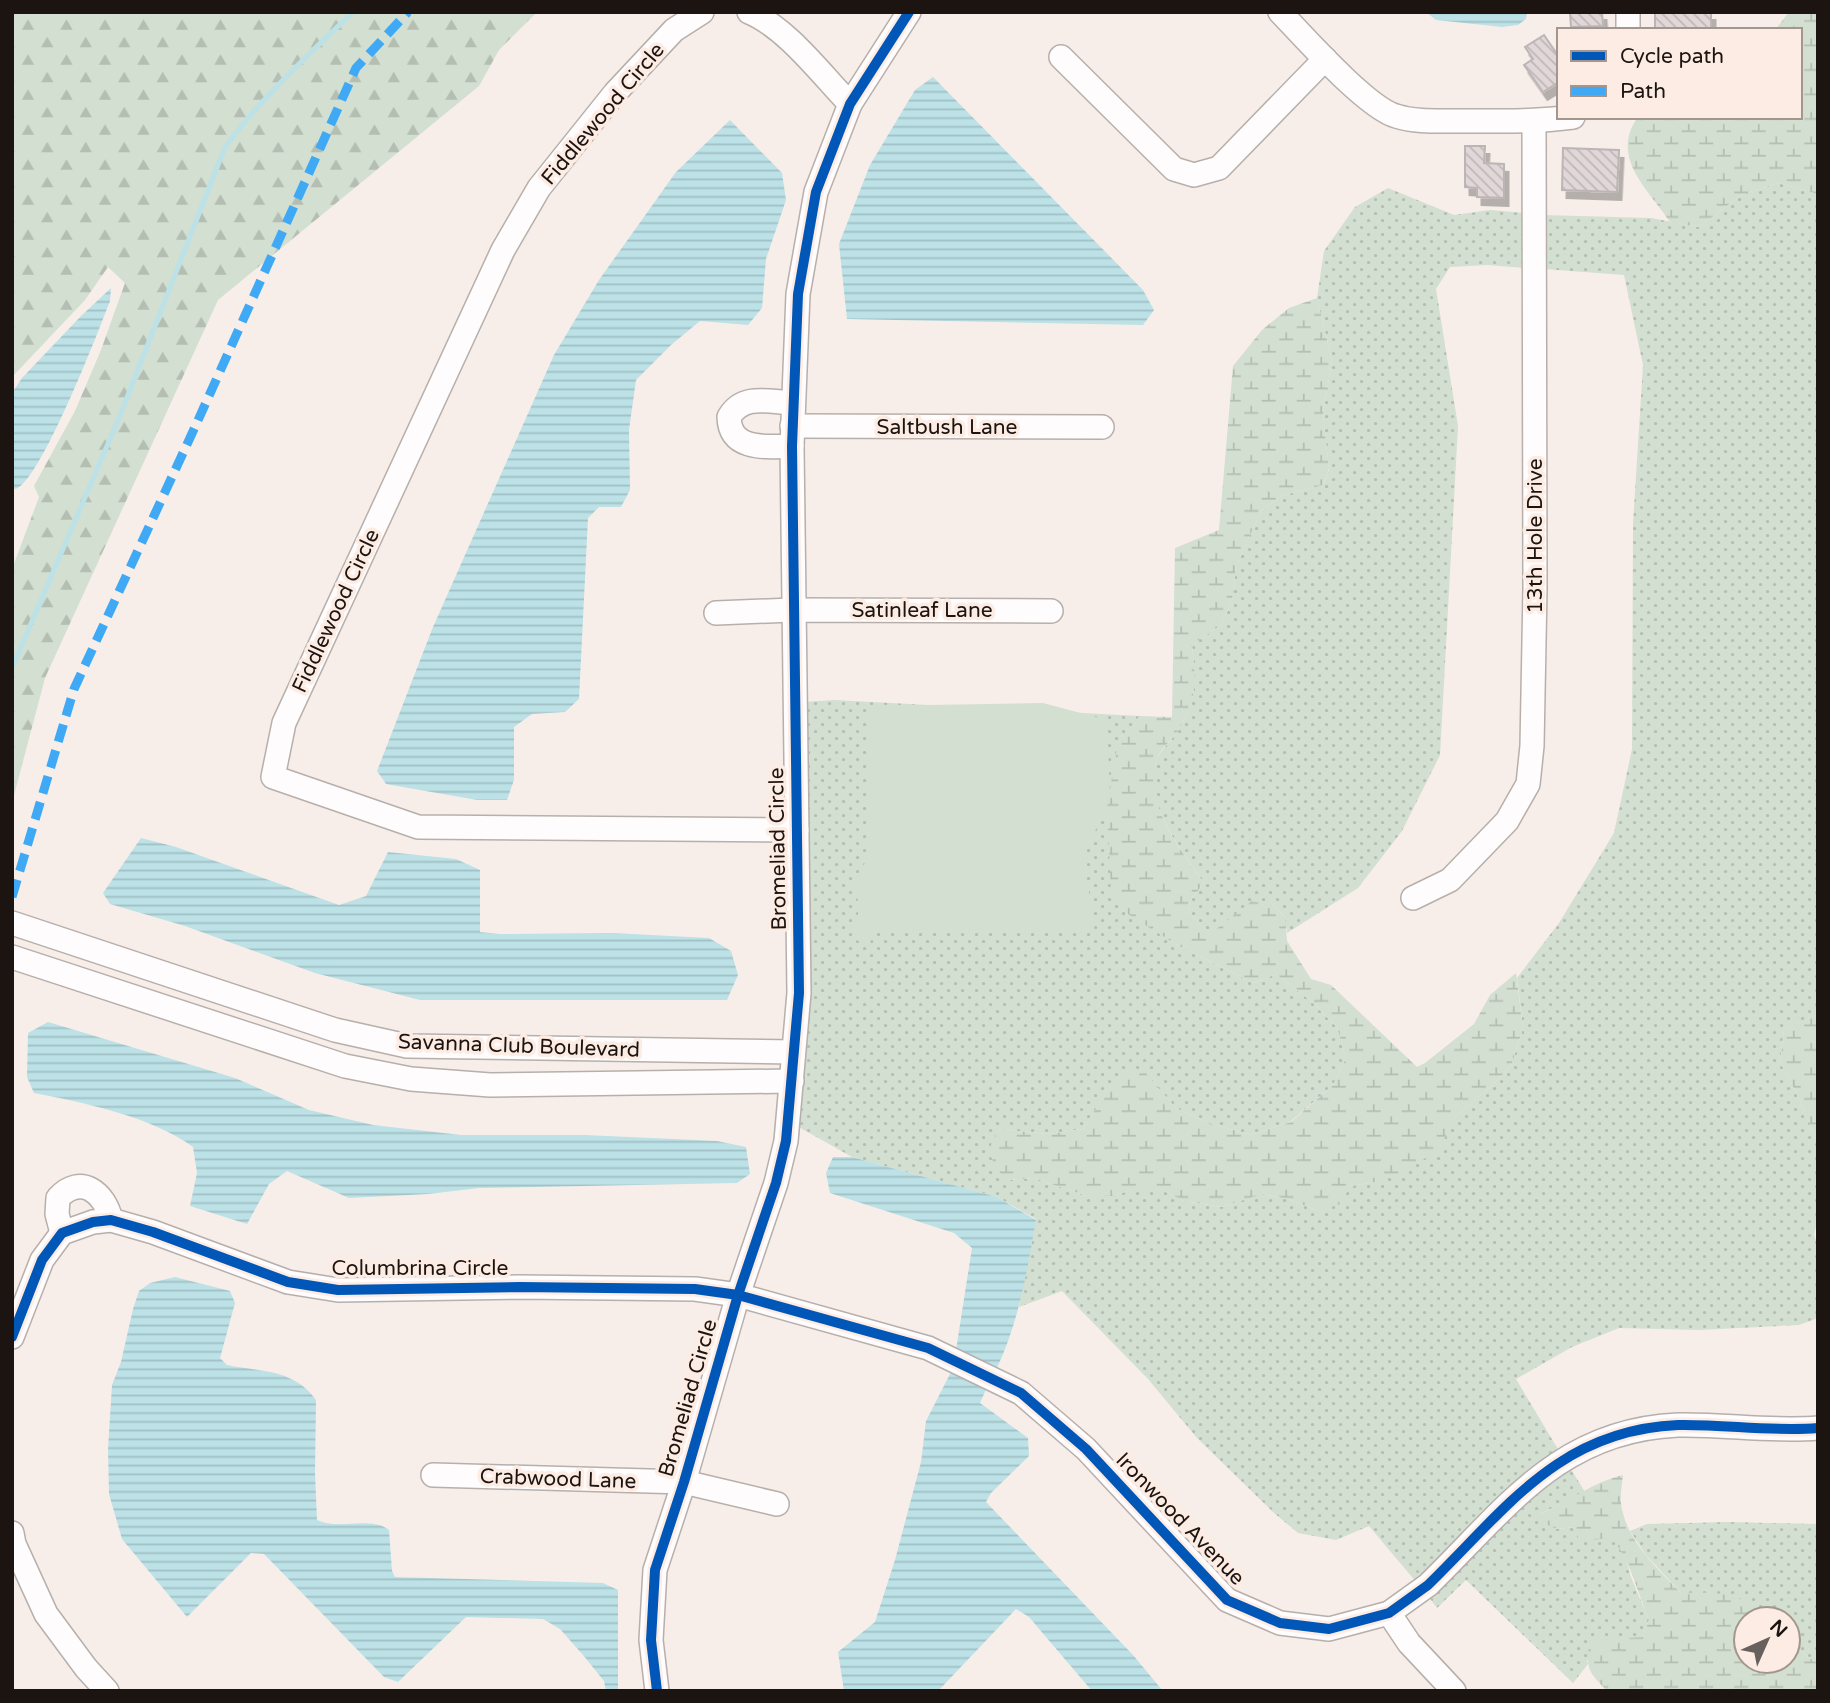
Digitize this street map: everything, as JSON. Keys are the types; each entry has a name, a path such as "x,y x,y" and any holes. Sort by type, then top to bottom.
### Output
{"street":[{"name":"Fiddlewood Circle","path":"702,12 674,30 615,93 540,188 503,250 284,723 273,777 418,827 797,830"},
{"name":"Bromeliad Circle","path":"657,1691 650,1640 655,1570 684,1482 738,1295 776,1183 786,1141 799,993 792,610 792,436 798,294 816,192 850,104 909,12"},
{"path":"1280,12 1325,59 1370,100 1394,116 1424,120 1534,122 1557,119"},
{"path":"759,15 783,35 850,104"},
{"path":"1061,57 1174,169 1194,175 1219,168 1325,59"},
{"name":"13th Hole Drive","path":"1413,898 1450,880 1507,821 1528,784 1532,746 1535,589 1534,122"},
{"name":"Saltbush Lane","path":"793,403 740,403 729,417 729,426 741,442 751,446 792,436 1102,427"},
{"name":"Satinleaf Lane","path":"716,613 792,610 1051,611"},
{"name":"Savanna Club Boulevard","path":"12,923 335,1030 407,1046 793,1052"},
{"name":"Savanna Club Boulevard","path":"12,957 345,1066 411,1079 490,1085 792,1081"},
{"path":"12,1337 42,1260 62,1233 57,1214 58,1198 67,1188 84,1186 97,1194 111,1220"},
{"name":"Columbrina Circle","path":"62,1233 93,1222 111,1220 153,1232 288,1282 338,1290 519,1287 695,1289 738,1295"},
{"name":"Ironwood Avenue","path":"738,1295 928,1348 1021,1393 1086,1449 1227,1600 1280,1623 1329,1629 1389,1613 1428,1585 1531,1482 1566,1457 1607,1438 1625,1432 1677,1425 1818,1429"},
{"name":"Crabwood Lane","path":"433,1475 684,1482 777,1504"},
{"path":"12,1533 14,1544 46,1614 86,1668 107,1691"},
{"path":"1389,1613 1409,1643 1454,1691"}],"green space":[{"path":"12,12 537,12 499,50 479,86 218,300 45,678 12,803 12,569 39,497 34,486 75,411 125,283 108,267 85,300 12,377"},
{"path":"1789,12 1818,12 1818,194 1778,183 1741,195 1699,227 1670,222 1643,185 1630,159 1630,132 1637,119 1802,119 1802,28 1777,28"},
{"path":"1778,183 1818,194 1818,1015 1784,1029 1780,1062 1818,1144 1818,1215 1814,1235 1818,1246 1818,1318 1799,1325 1699,1330 1619,1328 1572,1347 1516,1379 1559,1451 1417,1583 1369,1526 1336,1540 1298,1533 1197,1438 1148,1379 1062,1291 1019,1307 1036,1219 997,1197 852,1157 797,1126 804,702 834,700 1139,716 1129,737 1119,735 1129,914 1177,945 1254,983 1276,974 1311,1001 1337,1027 1346,1058 1333,1085 1290,1122 1251,1135 1209,1123 1176,1108 1143,1071 1112,1084 1083,1129 1048,1134 999,1129 1006,1180 1034,1178 1087,1196 1114,1196 1133,1189 1160,1189 1184,1201 1222,1207 1261,1194 1288,1199 1316,1210 1350,1186 1376,1182 1449,1127 1456,1116 1511,1066 1523,1028 1517,978 1559,923 1614,833 1632,749 1633,524 1643,365 1624,275 1544,269 1543,215 1651,218 1699,227 1741,195"},
{"path":"1388,188 1454,215 1490,210 1525,213 1525,268 1487,265 1450,267 1436,289 1458,426 1440,755 1402,831 1358,888 1287,933 1285,917 1274,906 1210,934 1188,912 1190,901 1204,883 1175,840 1159,807 1154,790 1158,757 1182,724 1191,703 1194,682 1192,645 1221,625 1232,601 1236,566 1261,511 1281,496 1323,485 1329,470 1323,414 1332,361 1317,298 1324,251 1355,207"},
{"path":"1317,298 1332,361 1323,414 1329,469 1323,485 1281,496 1261,511 1236,566 1232,601 1221,625 1192,645 1195,681 1192,700 1177,732 1159,754 1154,774 1159,808 1174,840 1204,883 1190,901 1188,912 1210,934 1252,901 1274,906 1285,917 1287,941 1311,979 1331,985 1417,1067 1474,1024 1490,995 1516,973 1523,1028 1511,1066 1456,1116 1438,1151 1396,1175 1376,1182 1350,1186 1341,1204 1316,1210 1288,1199 1262,1194 1222,1207 1184,1201 1160,1189 1134,1189 1114,1196 1087,1196 1034,1178 1006,1180 996,1167 990,1150 999,1129 1048,1134 1083,1129 1112,1083 1132,1068 1143,1070 1176,1108 1209,1123 1251,1135 1291,1122 1333,1085 1346,1058 1337,1027 1311,1001 1276,974 1254,983 1177,945 1128,914 1111,891 1107,808 1119,735 1129,736 1139,716 1172,717 1175,548 1219,530 1233,366 1262,330 1289,308"},
{"path":"1043,703 1107,720 1110,795 1100,822 1083,853 1095,932 931,929 875,932 869,945 858,941 851,931 858,917 858,901 853,882 866,861 869,706"},
{"path":"1818,1015 1818,1144 1780,1062 1784,1029"},
{"path":"1569,1466 1585,1492 1540,1514 1557,1529 1575,1527 1612,1537 1624,1552 1649,1620 1642,1637 1630,1639 1587,1660 1588,1664 1573,1683 1466,1580 1437,1608 1428,1596 1509,1515"},
{"path":"1623,1475 1621,1500 1629,1529 1635,1541 1681,1593 1729,1595 1749,1605 1732,1605 1732,1675 1802,1675 1802,1652 1818,1664 1818,1691 1607,1691 1590,1671 1589,1645 1599,1640 1642,1637 1649,1620 1629,1566 1612,1538 1579,1541 1575,1527 1557,1529 1541,1522 1540,1514 1601,1482"},
{"path":"1647,1524 1818,1524 1818,1664 1802,1652 1802,1605 1732,1605 1732,1608 1681,1593 1646,1555 1630,1531"}],"water":[{"path":"1426,12 1527,12 1526,19 1518,25 1502,27 1436,20"},
{"path":"933,77 1143,290 1154,310 1143,325 847,319 839,244 870,165 915,90"},
{"path":"730,120 782,173 786,200 766,259 762,308 748,325 700,321 636,380 629,430 630,490 621,507 599,507 588,518 579,699 565,712 532,714 514,727 514,780 507,800 477,800 386,784 377,771 433,627 554,355 599,280 676,172"},
{"path":"111,288 104,318 54,433 27,479 16,489 12,488 12,393 22,378"},
{"path":"141,838 176,847 339,905 366,896 388,852 456,859 480,870 480,932 613,933 709,938 731,951 738,975 727,1000 420,1000 315,973 185,926 110,904 103,893"},
{"path":"48,1022 235,1078 309,1110 373,1125 461,1135 585,1135 717,1141 746,1147 750,1174 737,1183 479,1188 349,1198 287,1171 269,1184 247,1224 190,1206 197,1173 193,1147 177,1136 116,1112 34,1093 27,1077 28,1033"},
{"path":"833,1157 852,1157 997,1197 1036,1220 1016,1315 996,1370 956,1350 972,1248 954,1233 830,1193 826,1173"},
{"path":"175,1277 230,1291 235,1303 220,1358 227,1365 287,1377 298,1382 316,1400 317,1520 335,1524 372,1524 389,1530 392,1571 395,1577 603,1583 618,1590 618,1691 606,1691 604,1681 583,1655 560,1629 543,1619 466,1617 398,1682 384,1677 264,1554 251,1553 187,1617 122,1539 109,1494 108,1449 112,1385 121,1362 133,1309 139,1291 150,1283"},
{"path":"952,1370 987,1387 980,1403 1028,1438 1029,1456 991,1493 986,1502 1133,1655 1163,1691 1092,1691 1029,1617 1016,1609 938,1691 844,1691 838,1652 875,1622 921,1462 926,1421"}],"building":[{"path":"1570,12 1602,12 1603,26 1571,27"},
{"path":"1655,12 1711,12 1711,28 1655,28"},
{"path":"1544,35 1557,54 1557,83 1543,92 1524,65 1533,59 1525,47"},
{"path":"1465,146 1485,146 1484,163 1504,164 1504,198 1477,197 1477,188 1465,187"},
{"path":"1563,148 1619,150 1617,192 1562,190"}],"waterway":[{"path":"12,668 119,418 225,147 302,60 353,12"}],"marked path":[{"path":"12,897 74,689 356,68 408,12"}],"cycle path":[{"path":"657,1691 651,1640 655,1570 684,1482 738,1295 776,1183 786,1141 799,993 792,446 798,294 816,192 850,104 909,12"},
{"path":"12,1337 42,1260 62,1233 93,1222 111,1220 153,1232 288,1282 338,1290 519,1287 695,1289 738,1295 928,1348 1021,1393 1086,1449 1227,1600 1280,1623 1329,1629 1389,1613 1428,1585 1510,1502 1538,1478 1567,1458 1600,1441 1636,1430 1678,1425 1818,1428"}]}
